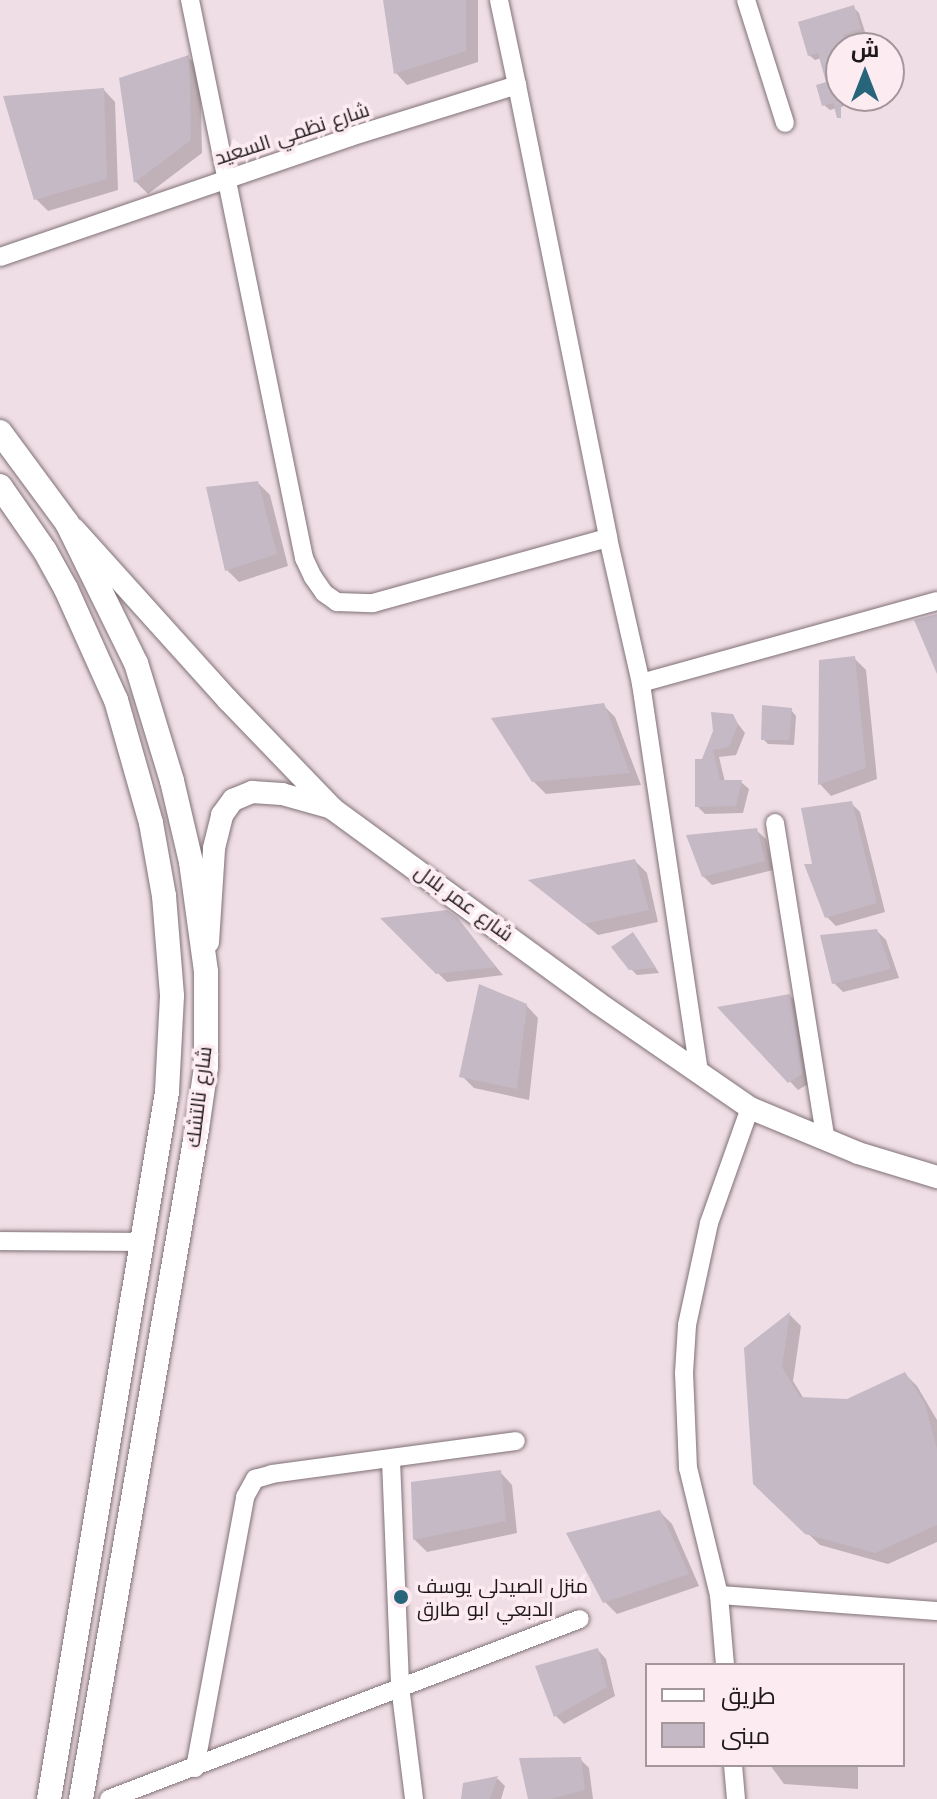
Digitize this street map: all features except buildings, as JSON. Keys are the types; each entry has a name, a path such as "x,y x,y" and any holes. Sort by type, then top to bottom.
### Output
{"main road":[{"name":"شارع نالتشك","path":"0,432 67,523 136,663 155,720 191,862 206,972 206,1067 197,1129 81,1799"},
{"name":"شارع نالتشك","path":"0,486 52,564 104,671 139,770 164,896 172,996 167,1092 49,1799"}],"street":[{"path":"190,0 224,179 304,558 324,593 337,602 373,603 608,538"},
{"path":"499,0 608,538 641,683 699,1072"},
{"path":"749,1 785,123"},
{"name":"شارع نظمي السعيد","path":"0,257 224,179 517,85"},
{"name":"شارع عمر بلال","path":"67,523 228,700 333,809 598,1003 750,1108 887,1164 937,1177"},
{"path":"641,683 937,601"},
{"path":"206,972 214,848 222,815 233,800 252,792 282,794 333,809"},
{"path":"775,823 826,1140"},
{"path":"725,1663 719,1595 688,1468 684,1373 687,1325 709,1223 750,1108"},
{"path":"0,1241 140,1242"},
{"path":"195,1768 249,1485 272,1474 516,1441"},
{"path":"391,1460 400,1686 414,1799"},
{"path":"719,1595 937,1611"},
{"path":"109,1799 580,1619"},
{"path":"733,1767 736,1799"}],"place":[{"name":"منزل الصيدلي يوسف الدبعي ابو طارق","path":"401,1597"}]}
